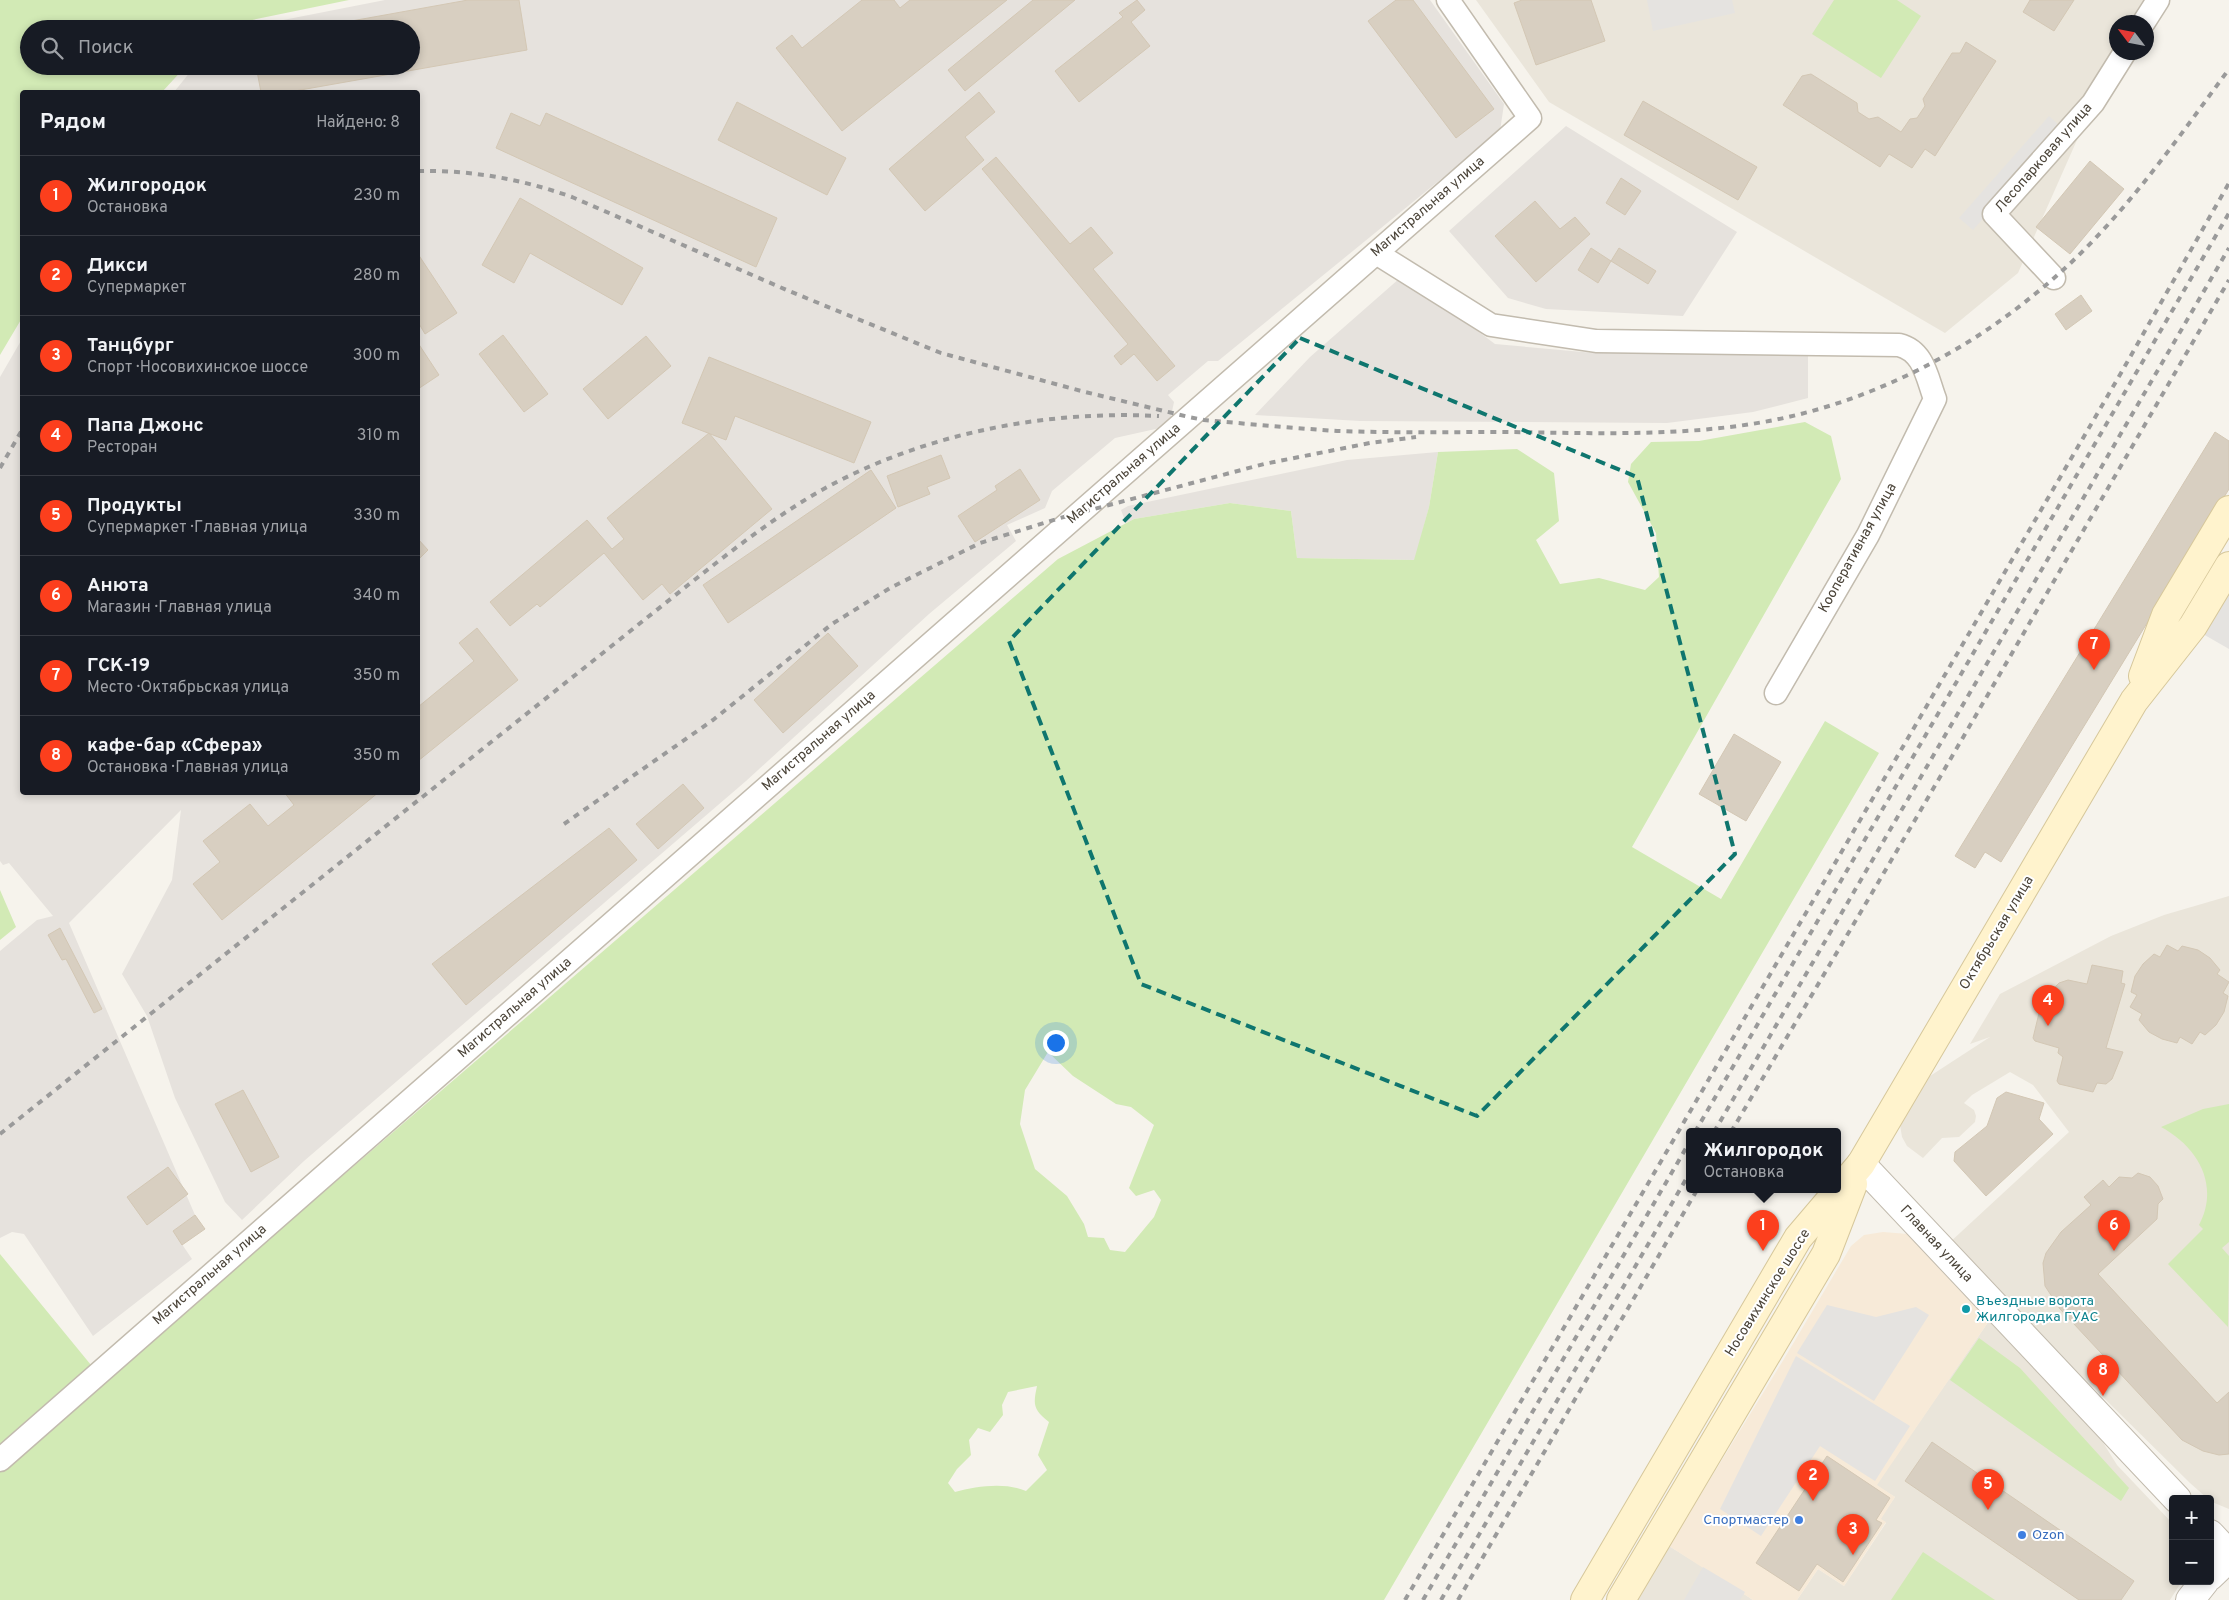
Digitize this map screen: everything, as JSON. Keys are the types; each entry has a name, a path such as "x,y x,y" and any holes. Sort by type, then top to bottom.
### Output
{"main road":[{"name":"Октябрьская улица","path":"2134,701 2166,615 2229,510"},
{"name":"Октябрьская улица","path":"1861,1164 2134,701 2193,626 2229,566"},
{"name":"Носовихинское шоссе","path":"1841,1187 1861,1164"},
{"name":"Носовихинское шоссе","path":"1621,1600 1826,1254 1861,1164"},
{"name":"Носовихинское шоссе","path":"1585,1600 1798,1238 1836,1193"}],"street":[{"name":"Магистральная улица","path":"0,1460 1530,118 1448,0"},
{"path":"2148,15 2158,0"},
{"name":"Лесопарковая улица","path":"2054,278 1994,214 2093,103 2120,60"},
{"name":"Кооперативная улица","path":"1376,253 1492,325 1596,341 1899,345 1907,347 1916,353 1921,361 1935,399 1868,535 1776,693"},
{"name":"Главная улица","path":"1861,1164 2173,1495"},
{"path":"2214,1538 2229,1554"},
{"path":"2214,1572 2229,1558"},
{"path":"2190,1600 2203,1585"}],"highlighted area":[{"path":"1300,338 1637,477 1735,854 1477,1116 1141,984 1009,641"}],"shaded area":[{"path":"385,0 1430,0 1504,104 1500,131 1218,361 1208,361 1168,395 1174,402 1169,426 1115,438 1052,491 1045,508 1007,525 1016,541 929,614 746,781 304,1161 242,1220 225,1202 175,1098 147,1016 122,974 172,880 181,810 69,923 195,1215 173,1231 192,1259 93,1336 24,1234 12,1232 0,1238 0,951 37,920 53,916 9,863 3,865 0,861 0,377 20,342 20,795 420,795 420,90 176,90 188,75 420,75 420,20 284,20"},
{"path":"1476,0 2153,0 2145,15 2109,15 2109,60 2112,60 2018,273 1945,333 1549,102"},
{"path":"1647,0 1732,0 1735,13 1653,31"},
{"path":"2049,116 2063,129 1973,230 1959,218"},
{"path":"1566,126 1737,232 1683,316 1546,309 1508,298 1449,231"},
{"path":"1400,278 1452,312 1495,344 1594,353 1808,350 1808,398 1753,412 1667,423 1360,421 1255,415 1310,357"},
{"path":"1438,452 1429,507 1415,560 1297,558 1291,511 1230,503 1134,519 1126,523 1121,510 1128,506 1347,460"},
{"path":"2229,591 2229,649 2203,634"},
{"path":"2229,896 2229,1509 2214,1503 2214,1495 2204,1495 2190,1483 1948,1244 2069,1132 2033,1085 2010,1072 1972,1095 1964,1103 1974,1110 1975,1122 1959,1137 1942,1138 1923,1158 1907,1146 1902,1137 1900,1125 1927,1078 1990,1037 1970,1044 2000,994 2111,936 2164,915"},
{"path":"1883,1232 1908,1234 1991,1318 1877,1485 1895,1497 1881,1519 1886,1522 1844,1586 1818,1569 1797,1600 1753,1600 1669,1546 1851,1246 1864,1235"},
{"path":"1827,1305 1876,1317 1916,1307 1929,1315 1874,1401 1797,1353"},
{"path":"1991,1318 2094,1428 2117,1465 2169,1520 2169,1585 2179,1585 2170,1600 1797,1600 1818,1569 1844,1586 1886,1523 1880,1519 1895,1497 1876,1485"},
{"path":"1796,1356 1910,1426 1875,1481 1820,1446 1761,1536 1720,1509"},
{"path":"1669,1546 1703,1567 1753,1600 1636,1600"},
{"path":"1703,1567 1745,1592 1740,1600 1684,1600"}],"green space":[{"path":"0,0 349,0 252,20 20,20 20,75 178,75 164,90 20,90 20,321 0,355"},
{"path":"1834,0 1897,0 1921,16 1881,78 1812,34"},
{"path":"1805,422 1831,436 1841,479 1632,847 1721,899 1825,721 1879,753 1384,1600 0,1600 0,1471 1058,559 1134,519 1230,503 1291,511 1297,558 1414,560 1429,507 1438,452 1517,449 1554,473 1559,521 1536,540 1560,584 1599,578 1645,590 1659,577 1656,533 1628,482 1631,464 1651,442 1699,441","holes":["1048,1052 1073,1076 1116,1104 1131,1107 1154,1125 1129,1188 1136,1196 1154,1190 1161,1200 1154,1217 1125,1252 1110,1250 1104,1238 1088,1237 1084,1224 1067,1196 1035,1169 1020,1124 1025,1090","1037,1386 1035,1398 1037,1410 1049,1422 1038,1455 1047,1470 1026,1491 1018,1488 991,1486 955,1492 948,1483 957,1469 971,1455 969,1440 978,1428 990,1432 1003,1415 1002,1405 1008,1392"]},
{"path":"0,890 16,927 0,940"},
{"path":"2229,1104 2229,1242 2222,1248 2229,1256 2228,1327 2168,1264 2203,1229 2199,1225 2205,1210 2207,1196 2202,1168 2195,1156 2186,1145 2161,1127 2203,1109"},
{"path":"0,1254 91,1365 0,1444"},
{"path":"1979,1338 2020,1368 2129,1488 2121,1501 1950,1380"},
{"path":"1923,1552 1995,1600 1891,1600"}],"building":[{"path":"468,0 519,0 527,50 420,69 420,20 357,20"},
{"path":"862,0 894,0 900,8 910,0 1007,0 842,131 776,48 792,35 802,48"},
{"path":"1033,0 1075,0 965,91 948,70"},
{"path":"1137,0 1145,10 1131,22 1150,46 1079,102 1055,71 1123,17 1119,13"},
{"path":"1396,0 1413,0 1494,109 1456,138 1368,21"},
{"path":"1522,0 1591,0 1605,41 1536,65 1514,3"},
{"path":"2030,0 2074,0 2054,31 2023,12"},
{"path":"1966,42 1996,61 1935,156 1925,149 1912,168 1889,154 1880,167 1783,105 1802,76 1811,74 1857,103 1858,112 1869,119 1878,117 1901,132 1910,119 1917,118 1925,106 1923,99 1952,53 1960,53"},
{"path":"258,75 385,75 300,90 261,90"},
{"path":"979,92 995,112 965,137 984,160 925,211 889,169"},
{"path":"1643,101 1757,167 1738,200 1624,135"},
{"path":"737,102 846,158 827,195 718,140"},
{"path":"511,113 540,126 546,113 777,218 756,267 496,148"},
{"path":"996,157 1070,244 1091,227 1113,253 1093,269 1175,366 1157,381 1134,354 1121,365 1114,356 1128,344 982,169"},
{"path":"2090,161 2124,189 2070,254 2036,227"},
{"path":"1621,178 1641,191 1625,215 1606,203"},
{"path":"520,198 643,268 622,305 530,253 514,283 482,265"},
{"path":"1535,201 1560,229 1575,217 1590,234 1536,282 1495,236"},
{"path":"1591,248 1611,261 1598,283 1578,270"},
{"path":"1619,248 1656,271 1648,284 1611,261"},
{"path":"420,257 457,313 425,334 420,325"},
{"path":"2081,295 2092,311 2066,330 2055,314"},
{"path":"503,335 548,394 524,412 479,354"},
{"path":"646,336 671,366 608,419 583,389"},
{"path":"420,346 439,375 420,388"},
{"path":"709,357 871,422 854,463 735,416 726,440 682,423"},
{"path":"2215,432 2229,441 2229,489 2001,862 1985,852 1975,868 1955,856"},
{"path":"709,433 772,509 670,594 662,584 643,600 604,553 540,607 537,604 510,626 490,602 587,520 612,549 624,539 607,518"},
{"path":"941,455 950,478 927,487 930,494 898,507 887,476"},
{"path":"1020,469 1040,500 975,542 958,516 997,490 995,486"},
{"path":"871,470 896,508 728,623 703,585"},
{"path":"420,541 428,550 420,558"},
{"path":"477,628 518,680 420,759 420,705 474,661 459,643"},
{"path":"828,633 858,666 783,733 754,700"},
{"path":"1734,734 1781,762 1746,821 1699,794"},
{"path":"683,784 704,808 658,849 636,824"},
{"path":"286,795 375,795 222,920 193,884 220,862 203,841 250,804 268,826 294,805"},
{"path":"609,828 637,860 466,1005 432,964"},
{"path":"60,928 102,1009 94,1013 66,959 62,960 48,935"},
{"path":"2167,945 2178,951 2182,946 2198,950 2210,958 2220,970 2217,974 2229,982 2223,993 2228,996 2224,1012 2216,1025 2205,1035 2200,1032 2192,1044 2180,1037 2177,1043 2162,1039 2149,1032 2139,1020 2142,1014 2130,1007 2137,995 2131,992 2135,976 2143,964 2154,954 2160,957"},
{"path":"2092,965 2123,971 2121,983 2125,984 2106,1048 2123,1052 2112,1079 2106,1084 2097,1083 2093,1092 2059,1084 2057,1081 2063,1057 2058,1053 2059,1048 2035,1041 2033,1038 2040,1009 2044,1006 2047,1008 2055,987 2059,983 2068,980 2087,984"},
{"path":"243,1090 279,1157 251,1172 215,1104"},
{"path":"2006,1092 2044,1103 2039,1119 2053,1134 1986,1196 1954,1161 1955,1152 1987,1126 1997,1098"},
{"path":"168,1167 188,1194 147,1225 127,1197"},
{"path":"2138,1173 2150,1177 2158,1186 2163,1199 2158,1204 2157,1219 2098,1274 2217,1403 2229,1392 2229,1454 2219,1455 2203,1451 2182,1440 2060,1309 2045,1286 2043,1263 2046,1253 2061,1232 2091,1205 2084,1197 2103,1180 2109,1187 2119,1177 2132,1178"},
{"path":"195,1215 205,1229 182,1245 173,1231"},
{"path":"1932,1442 2134,1581 2121,1600 2079,1600 1905,1481"},
{"path":"1827,1456 1890,1498 1876,1520 1882,1523 1843,1582 1817,1564 1799,1591 1756,1563"}],"railway":[{"path":"420,171 458,172 496,177 534,185 572,197 789,291 941,353 1085,392 1189,417 1204,420 1337,431 1671,432 1704,430 1769,421 1841,402 1910,374 1943,357 2006,317 2063,270 2115,217 2162,159 2229,69"},
{"path":"1405,1600 2121,373 2229,183"},
{"path":"1697,1128 2229,213"},
{"path":"1716,1128 2229,248"},
{"path":"1733,1128 2229,280"},
{"path":"0,1134 688,585 785,512 859,471 900,454 984,430 1071,417 1159,416"},
{"path":"0,468 20,433"},
{"path":"564,824 713,720 832,624 890,588 980,543 1060,518 1264,464 1370,443 1416,437"},
{"path":"1423,1600 1686,1148"},
{"path":"1441,1600 1686,1179"},
{"path":"1458,1600 1695,1193"}],"place":[{"name":"ГСК-19","path":"2094,670"},
{"name":"Папа Джонс","path":"2048,1026"},
{"name":"Жилгородок","path":"1763,1251"},
{"name":"Анюта","path":"2114,1251"},
{"name":"Въездные ворота Жилгородка ГУАС","path":"1966,1309"},
{"name":"кафе-бар «Сфера»","path":"2103,1396"},
{"name":"Дикси","path":"1813,1501"},
{"name":"Продукты","path":"1988,1510"},
{"name":"Спортмастер","path":"1799,1520"},
{"name":"Ozon","path":"2022,1535"},
{"name":"Танцбург","path":"1853,1555"}]}
